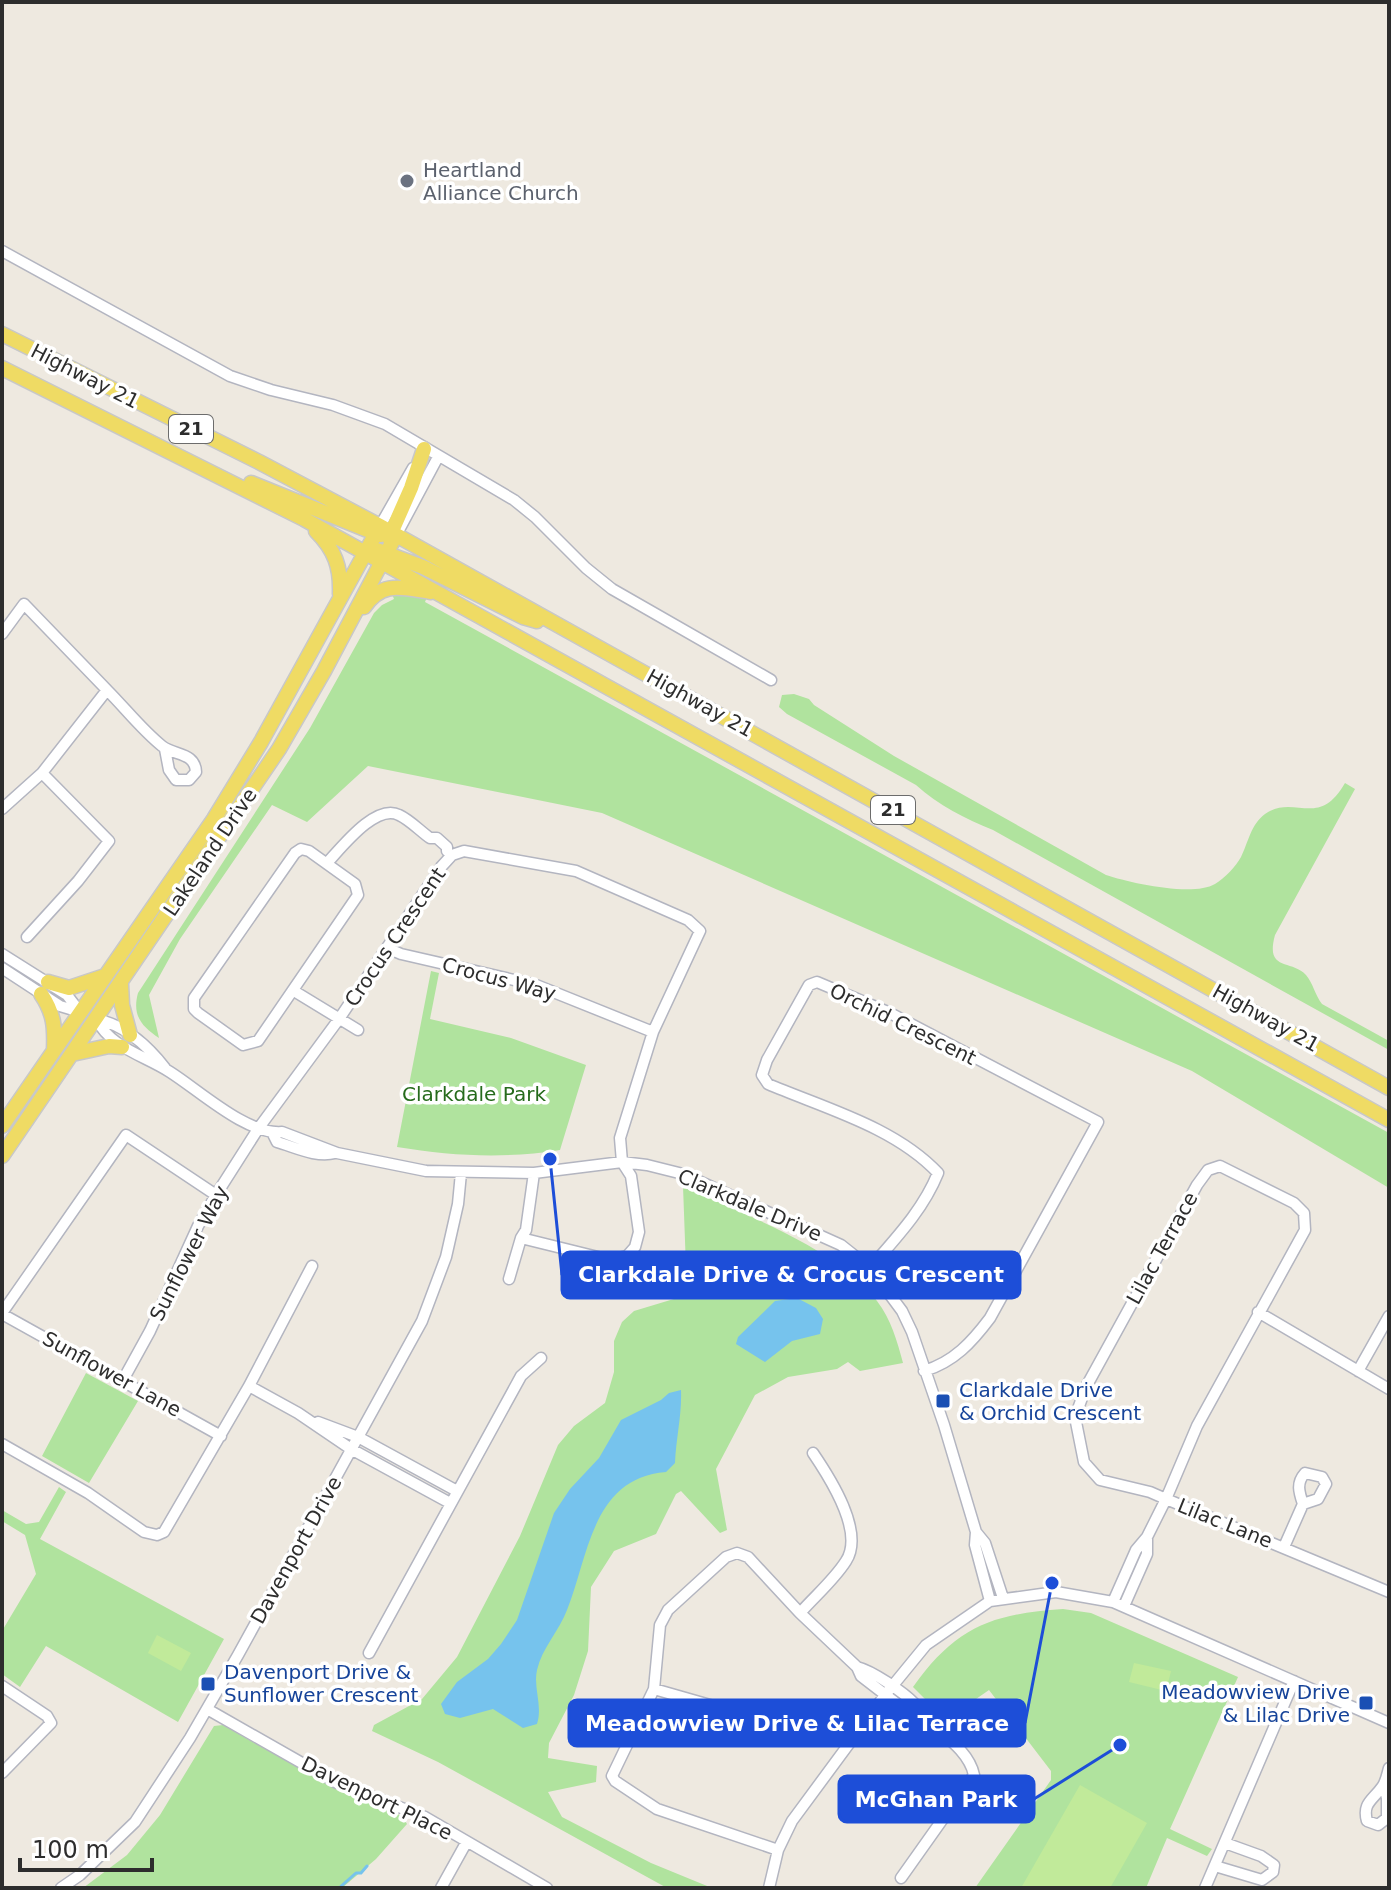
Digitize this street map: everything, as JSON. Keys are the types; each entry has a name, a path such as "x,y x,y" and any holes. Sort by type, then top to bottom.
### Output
{"main road":[{"name":"Highway 21","path":"2,334 259,462 385,541 568,631 1389,1088"},
{"name":"Highway 21","path":"2,368 365,552 385,541"},
{"path":"228,481 244,481 385,541 411,488 424,449"},
{"path":"304,519 334,553 340,573 340,598"},
{"name":"Highway 21","path":"385,541 440,593 1389,1120"},
{"name":"Lakeland Drive","path":"2,1126 214,819 253,755 365,552 385,541"},
{"name":"Lakeland Drive","path":"2,1156 97,1012 121,984 279,749 340,640 385,541"},
{"path":"340,640 372,596 388,588 440,593"},
{"path":"54,1050 55,1025 44,988 69,988 105,976"},
{"path":"54,1050 97,1012 105,976"},
{"path":"97,1012 80,1012 72,1054 126,1041 121,984"}],"street":[{"path":"2,251 220,372 256,386 372,418 524,507 592,574 612,589 771,680"},
{"path":"385,541 438,457"},
{"path":"2,634 24,604 165,749"},
{"path":"2,809 42,773 107,690"},
{"path":"27,937 78,881 109,841 42,773"},
{"name":"Crocus Crescent","path":"327,863 375,815 397,813 430,838 435,848 449,853 464,851 576,871 688,920 700,931 653,1032 620,1138 622,1162"},
{"path":"301,849 309,851 327,863 355,884 358,895 258,1041 247,1045 198,1013 193,1003 198,991 295,853 301,849"},
{"name":"Crocus Crescent","path":"258,1129 339,1019 449,853"},
{"name":"Crocus Way","path":"387,948 401,954 536,985 653,1032"},
{"path":"2,954 44,988 60,1006 80,1012"},
{"path":"2,968 44,988"},
{"name":"Orchid Crescent","path":"870,1268 911,1220 929,1194 938,1173 919,1155 875,1129 768,1084 762,1075 767,1060 809,985 817,982 888,1012 1098,1122 990,1318 971,1343 951,1359 924,1371"},
{"name":"Crocus Crescent","path":"294,991 339,1019"},
{"name":"Clarkdale Drive","path":"97,1012 126,1041 149,1048 166,1069 258,1129 273,1134 282,1132 337,1153 426,1171 534,1173 622,1162 683,1174 825,1237 870,1268 902,1311 944,1425 976,1532 975,1545 990,1601"},
{"path":"339,1019 358,1030"},
{"name":"Sunflower Way","path":"123,1380 150,1331 198,1226 258,1129"},
{"path":"2,1313 126,1135 216,1195"},
{"path":"521,1238 610,1260 627,1256 635,1247 639,1232 631,1176 622,1162"},
{"name":"Lilac Terrace","path":"1119,1604 1147,1554 1147,1537 1166,1499 1197,1426 1305,1230 1304,1213 1294,1203 1220,1166 1208,1170 1197,1185 1086,1387 1075,1417 1084,1462 1100,1480 1166,1499"},
{"name":"Davenport Drive","path":"61,1888 80,1875 135,1822 207,1709 422,1321 436,1289 458,1204 461,1173"},
{"path":"509,1279 526,1230 534,1173"},
{"path":"2,1444 88,1493 144,1532 157,1535 164,1532 249,1386 312,1266"},
{"path":"1258,1312 1389,1389"},
{"name":"Sunflower Lane","path":"2,1313 221,1436"},
{"path":"1358,1371 1389,1316"},
{"path":"369,1653 521,1376 541,1358"},
{"path":"249,1386 298,1413 351,1449 450,1503"},
{"path":"298,1413 358,1437 457,1491"},
{"path":"800,1613 847,1560 853,1540 836,1486 813,1453"},
{"name":"Lilac Lane","path":"1166,1499 1389,1592"},
{"name":"Lilac Lane","path":"1284,1547 1303,1504"},
{"name":"Clarkdale Drive","path":"976,1532 985,1543 1003,1598"},
{"path":"778,1850 657,1809 612,1776 654,1689 660,1625 668,1610 726,1557 737,1553 748,1557 800,1613 857,1667 867,1669 889,1691 915,1705 922,1717 953,1741 973,1767 974,1775 901,1878"},
{"path":"769,1888 778,1850 792,1821 889,1691 926,1645 990,1601 1056,1592 1119,1604 1389,1723"},
{"path":"1205,1888 1294,1681"},
{"path":"2,1686 47,1716 51,1723 2,1773"},
{"path":"654,1689 717,1707"},
{"name":"Davenport Place","path":"207,1709 337,1783 425,1817 547,1888"},
{"path":"1384,1786 1389,1768"},
{"path":"441,1888 466,1843"},
{"path":"1215,1866 1262,1880 1273,1872 1274,1865 1268,1860 1225,1843"}],"green space":[{"path":"392,594 427,597 425,602 1389,1133 1389,1188 1192,1071 602,813 368,766 307,822 272,805 180,939 149,995 159,1038 147,1029 137,1014 138,993 310,728 374,613 394,599"},
{"path":"794,694 809,699 894,756 1106,875 1145,885 1192,889 1215,884 1241,857 1253,828 1265,814 1286,807 1316,808 1325,805 1345,783 1355,789 1275,935 1274,955 1276,960 1306,975 1322,1004 1389,1041 1389,1050 993,830 953,811 916,785 787,714 779,707 782,695"},
{"name":"Clarkdale Park","path":"431,971 439,973 430,1019 511,1038 586,1065 560,1150 519,1155 478,1155 397,1147"},
{"path":"683,1186 788,1234 839,1265 860,1282 882,1308 893,1330 903,1363 860,1371 848,1362 837,1369 788,1377 755,1395 716,1469 727,1530 720,1533 681,1491 676,1494 656,1534 614,1551 591,1587 588,1651 574,1695 549,1743 548,1758 597,1766 596,1782 548,1792 562,1817 651,1863 712,1888 667,1888 438,1762 372,1731 374,1725 422,1699 457,1657 520,1536 558,1445 574,1426 605,1403 614,1372 614,1341 622,1322 634,1311 687,1295"},
{"path":"86,1373 138,1401 89,1483 42,1456"},
{"path":"59,1487 66,1492 40,1539 224,1639 178,1722 46,1646 20,1687 2,1674 2,1631 36,1574 25,1535 2,1521 2,1510 26,1524 39,1522"},
{"path":"1063,1609 1091,1613 1238,1677 1170,1829 1212,1849 1207,1856 1167,1838 1146,1888 975,1888 1051,1780 1051,1771 989,1690 946,1720 913,1687 944,1650 977,1627 1015,1615"},
{"path":"157,1635 191,1653 181,1671 148,1653"},
{"path":"1134,1663 1171,1671 1166,1691 1129,1682"},
{"path":"223,1725 327,1784 402,1816 407,1824 376,1859 342,1888 83,1888 127,1855 160,1815 214,1726"},
{"path":"1080,1785 1147,1823 1110,1888 1021,1888"}],"water":[{"path":"797,1298 816,1308 823,1319 820,1334 792,1341 765,1362 736,1344 738,1337 775,1301"},
{"path":"681,1390 675,1463 666,1472 641,1477 622,1488 597,1523 567,1610 537,1670 537,1724 523,1728 493,1709 460,1718 445,1714 441,1704 457,1682 488,1659 517,1620 554,1513 570,1489 599,1458 621,1420 669,1393"}],"waterway":[{"path":"339,1888 367,1866"}],"place":[{"name":"Heartland Alliance Church","path":"407,181"},
{"name":"Clarkdale Drive & Crocus Crescent","path":"550,1159"},
{"name":"Clarkdale Drive & Orchid Crescent","path":"943,1401"},
{"name":"Meadowview Drive & Lilac Terrace","path":"1052,1583"},
{"name":"Davenport Drive & Sunflower Crescent","path":"208,1684"},
{"name":"Meadowview Drive & Lilac Drive","path":"1366,1703"},
{"name":"McGhan Park","path":"1120,1745"}]}
